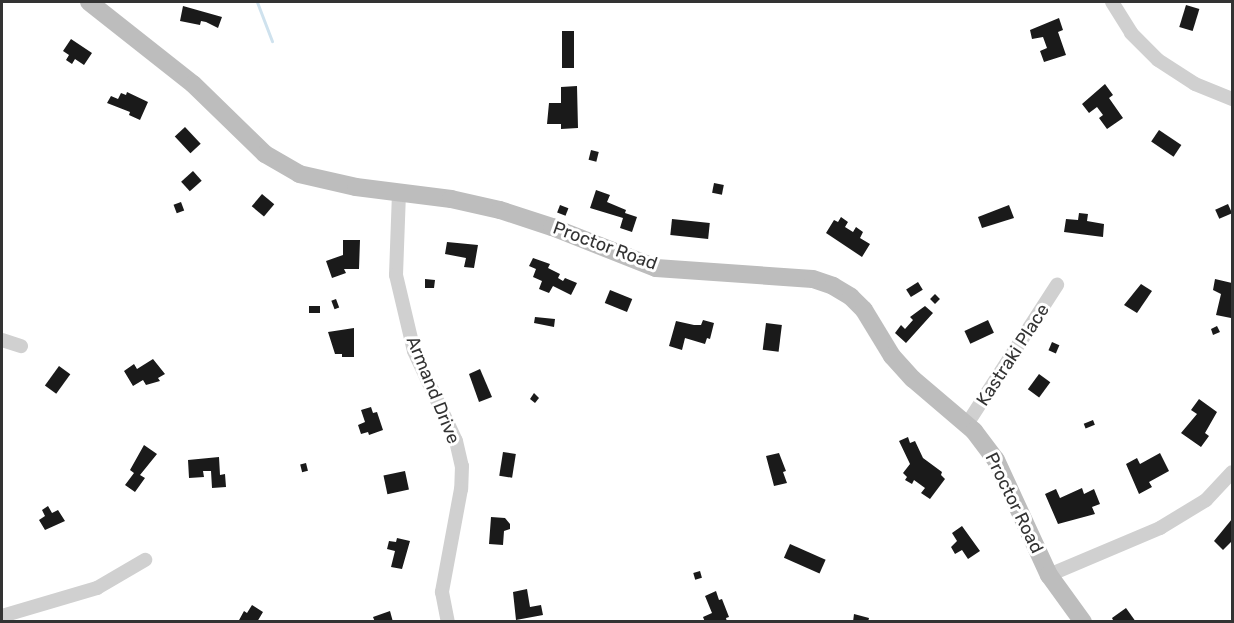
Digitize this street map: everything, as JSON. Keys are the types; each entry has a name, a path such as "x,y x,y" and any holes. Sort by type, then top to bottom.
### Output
{"main road":[{"name":"Proctor Road","path":"89,2 193,84 265,154 282,166 332,183 451,199 500,210 552,226 656,268 813,279 832,286 850,297 864,310 892,356 913,379 967,424 996,460 1049,575 1083,621"}],"street":[{"path":"1112,2 1131,33 1158,60 1194,84 1233,99"},
{"name":"Armand Drive","path":"399,192 396,275 414,351 456,441 462,466 461,489 442,592 448,621"},
{"name":"Kastraki Place","path":"967,424 1057,285"},
{"path":"2,340 21,346"},
{"path":"1049,575 1160,528 1206,500 1233,472"},
{"path":"2,616 97,588 145,560"}],"building":[{"path":"1186,5 1199,9 1193,31 1179,27"},
{"path":"183,6 222,17 218,28 201,21 200,25 180,21"},
{"path":"1059,18 1063,30 1058,32 1066,55 1044,62 1040,51 1047,48 1043,37 1032,39 1030,30"},
{"path":"562,31 574,31 574,68 562,68"},
{"path":"71,39 92,53 84,65 75,59 72,64 66,60 69,55 63,51"},
{"path":"1105,84 1113,95 1109,98 1123,118 1107,129 1099,118 1103,115 1097,107 1089,113 1082,104"},
{"path":"577,86 578,128 561,129 561,124 547,124 549,103 561,103 561,87"},
{"path":"127,92 148,102 140,120 129,115 130,112 107,103 111,96 118,99 121,93 126,95"},
{"path":"185,127 201,144 190,153 175,137"},
{"path":"1159,130 1181,145 1174,157 1151,142"},
{"path":"591,150 599,152 596,162 589,160"},
{"path":"193,171 202,181 190,191 181,182"},
{"path":"714,183 724,185 722,195 712,193"},
{"path":"596,190 610,195 607,202 637,217 632,232 620,228 623,218 590,208"},
{"path":"262,194 274,204 264,217 252,206"},
{"path":"181,202 184,210 177,213 174,205"},
{"path":"1228,204 1232,213 1219,219 1215,210"},
{"path":"560,205 568,208 566,216 557,212"},
{"path":"1009,205 1014,218 982,228 978,217"},
{"path":"1079,213 1088,214 1087,221 1104,224 1103,237 1064,232 1066,219 1078,220"},
{"path":"841,217 848,222 845,227 853,232 856,227 863,232 860,238 870,244 862,257 826,233 834,220 838,222"},
{"path":"672,219 710,223 708,239 670,235"},
{"path":"343,240 360,240 359,269 344,269 346,273 332,278 326,261 343,255"},
{"path":"447,242 478,245 474,268 464,267 466,258 445,254"},
{"path":"533,258 550,264 548,268 560,274 558,278 563,281 565,278 577,283 571,295 553,286 549,293 539,289 542,281 533,277 536,269 529,266"},
{"path":"425,279 435,280 434,288 425,288"},
{"path":"1215,279 1232,283 1232,322 1231,318 1216,315 1221,294 1213,290"},
{"path":"918,282 923,290 911,297 906,289"},
{"path":"1141,284 1152,291 1137,313 1124,305"},
{"path":"610,290 632,299 627,312 605,303"},
{"path":"935,294 940,299 935,304 930,299"},
{"path":"336,299 339,307 335,309 331,301"},
{"path":"309,306 320,306 320,313 309,313"},
{"path":"925,306 933,313 906,343 895,333 901,325 905,329 913,320 910,317"},
{"path":"535,317 555,319 554,327 534,323"},
{"path":"703,320 714,323 710,339 707,338 705,344 685,338 682,350 669,346 676,321 701,325"},
{"path":"988,320 994,333 970,344 964,331"},
{"path":"766,323 782,325 779,352 763,350"},
{"path":"1217,326 1220,332 1213,335 1211,329"},
{"path":"354,328 354,357 342,357 342,354 335,354 328,332"},
{"path":"1052,342 1059,345 1056,353 1048,350"},
{"path":"153,359 165,374 158,378 160,381 146,385 143,380 133,386 124,371 134,364 137,369"},
{"path":"59,366 70,374 56,394 45,385"},
{"path":"480,369 492,397 479,402 469,374"},
{"path":"1039,374 1050,382 1039,398 1028,389"},
{"path":"534,393 539,398 535,403 530,399"},
{"path":"1199,399 1217,412 1205,433 1209,436 1201,447 1181,433 1197,414 1191,410"},
{"path":"371,407 373,413 377,412 383,430 369,435 368,432 361,434 358,425 365,422 361,410"},
{"path":"1093,420 1095,425 1086,428 1084,424"},
{"path":"908,437 910,443 915,441 923,458 942,472 941,475 945,479 930,499 921,493 925,488 914,480 912,484 905,480 907,477 903,473 910,464 899,441"},
{"path":"144,445 157,454 140,475 145,478 135,492 125,485 134,473 130,470"},
{"path":"503,452 516,454 512,478 499,476"},
{"path":"779,453 786,471 783,472 787,483 774,486 766,456"},
{"path":"1160,453 1169,471 1149,482 1152,487 1139,494 1126,464 1137,458 1140,464"},
{"path":"219,457 220,475 225,474 226,487 212,488 211,471 203,471 204,477 189,478 188,460"},
{"path":"306,463 308,471 302,472 300,464"},
{"path":"405,471 409,490 387,494 383,476"},
{"path":"1082,488 1084,494 1094,489 1100,504 1092,507 1095,514 1058,524 1045,494 1056,489 1060,498"},
{"path":"48,506 52,513 58,510 65,521 45,530 39,520 45,516 42,510"},
{"path":"491,517 505,518 510,524 510,529 504,531 503,545 489,544"},
{"path":"1232,519 1232,541 1223,550 1214,541"},
{"path":"962,526 980,551 968,559 962,550 955,554 951,547 957,541 952,533"},
{"path":"397,538 410,541 402,569 391,567 395,551 387,549 389,541 396,542"},
{"path":"790,544 826,560 820,574 784,558"},
{"path":"700,571 702,578 695,580 693,573"},
{"path":"527,589 530,607 541,605 543,615 516,620 513,592"},
{"path":"716,591 729,617 726,618 727,622 705,622 703,617 712,613 705,596"},
{"path":"252,605 263,612 257,622 238,622 244,611 247,613"},
{"path":"1126,608 1136,622 1114,622 1112,618"},
{"path":"390,611 393,622 375,622 373,617"},
{"path":"854,614 869,618 868,622 853,622"}],"waterway":[{"path":"257,2 272,41"}]}
